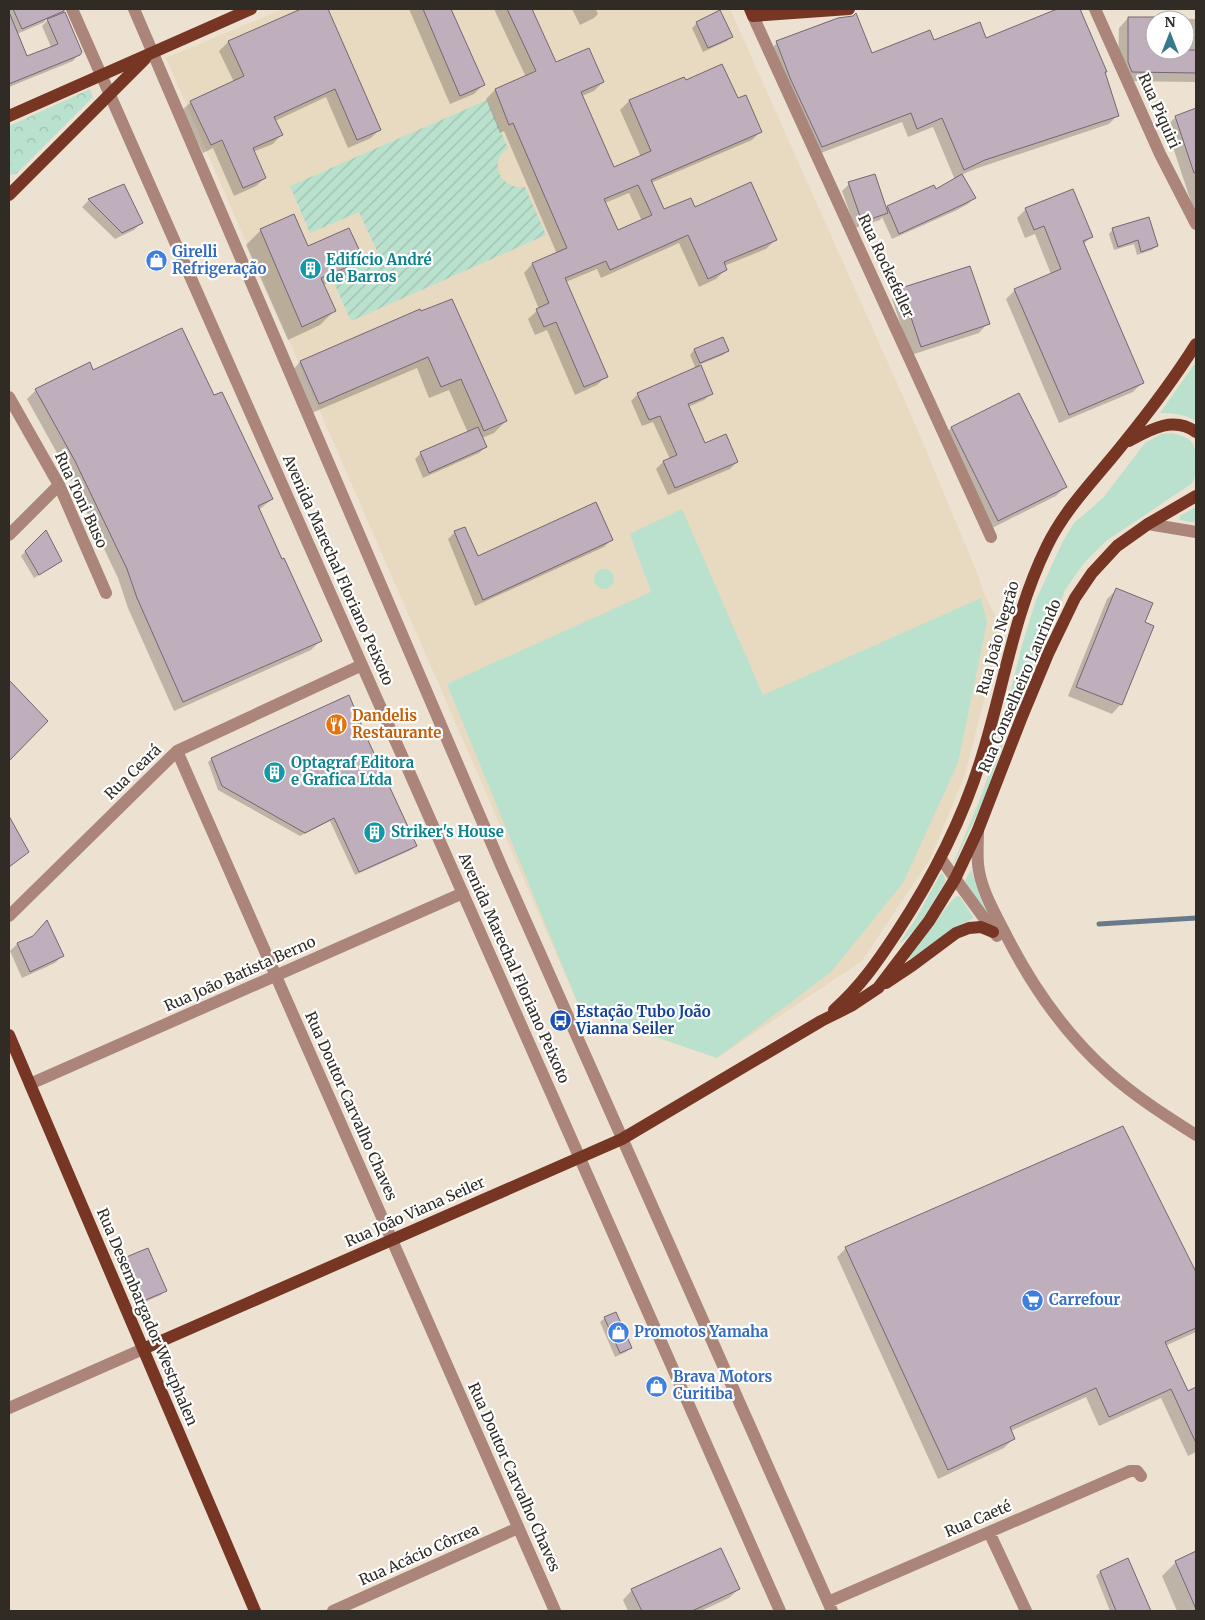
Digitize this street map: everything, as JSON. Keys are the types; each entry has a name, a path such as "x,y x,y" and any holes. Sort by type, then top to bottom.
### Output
{"main road":[{"path":"9,116 251,9"},
{"path":"752,12 849,9"},
{"path":"11,191 153,52"},
{"name":"Rua João Negrão","path":"941,859 967,802 983,755 1019,618 1031,580 1048,543 1066,514 1175,378 1196,344"},
{"path":"1123,444 1160,426 1172,424 1187,426 1196,432"},
{"path":"1168,513 1196,488"},
{"name":"Rua Conselheiro Laurindo","path":"955,879 978,830 1048,654 1075,598 1092,573 1117,546 1148,524 1196,496"},
{"name":"Rua João Viana Seiler","path":"821,1021 848,998 872,970 916,904 941,859"},
{"name":"Rua João Viana Seiler","path":"143,1349 622,1139 821,1021 851,1006 878,988 929,921 955,879"},
{"path":"878,988 956,933 969,928 981,927 993,932"},
{"name":"Rua Desembargador Westphalen","path":"9,1035 255,1611"}],"street":[{"name":"Avenida Marechal Floriano Peixoto","path":"72,9 780,1611"},
{"name":"Avenida Marechal Floriano Peixoto","path":"134,9 503,870 830,1607"},
{"name":"Rua Piquiri","path":"1095,9 1160,154 1196,224"},
{"name":"Rua Rockefeller","path":"752,12 991,537"},
{"name":"Rua Toni Buso","path":"9,397 59,484 106,593"},
{"path":"9,535 59,484"},
{"path":"1148,524 1196,532"},
{"name":"Rua Ceará","path":"9,916 178,751 362,665"},
{"name":"Rua Doutor Carvalho Chaves","path":"178,751 555,1611"},
{"path":"978,830 978,865 983,886 1029,978 1073,1037 1110,1074 1154,1108 1196,1135"},
{"path":"941,859 993,932 1017,957"},
{"name":"Rua João Batista Berno","path":"30,1084 463,893"},
{"name":"Rua João Viana Seiler","path":"9,1408 143,1349"},
{"name":"Rua Caeté","path":"830,1607 989,1532 1130,1471 1136,1471 1141,1476"},
{"name":"Rua Acácio Côrrea","path":"333,1611 518,1528"},
{"path":"989,1532 1026,1611"}],"shaded area":[{"path":"283,9 730,9 913,419 984,593 1002,629 965,775 930,859 862,961 717,1058 581,1011 166,58"}],"green space":[{"path":"90,89 93,97 16,174 9,175 9,126"},
{"path":"487,100 508,148 498,161 500,174 509,184 525,187 546,235 351,321 331,276 379,255 359,212 310,233 290,186"},
{"path":"1196,362 1196,421 1179,414 1160,413"},
{"path":"1172,433 1185,437 1194,447 1196,475 1194,479 1191,484 1106,541 1084,563 1065,590 1051,630 1012,718 983,801 953,864 992,765 1022,645 1036,600 1062,543 1074,523 1103,498 1145,443 1161,434"},
{"path":"1196,507 1196,523 1180,520 1180,516"},
{"path":"682,509 763,695 981,598 987,622 958,763 903,883 831,972 717,1058 581,1011 447,684 651,592 630,534"},
{"path":"604,569 611,572 614,579 611,586 604,589 597,586 594,579 597,572"},
{"path":"971,869 980,897 989,914 987,915 965,881"},
{"path":"941,873 946,880 937,896 919,924 899,944 916,918"},
{"path":"957,896 960,897 974,918 948,932 909,960 909,957"}],"building":[{"path":"13,9 64,9 64,11 22,29"},
{"path":"301,9 328,9 381,130 357,140 335,89 274,117 283,135 253,148 266,178 243,188 222,140 211,145 190,101 244,76 228,41"},
{"path":"423,9 451,9 485,85 460,96"},
{"path":"507,9 532,9 556,62 589,48 604,82 581,92 614,167 651,151 629,100 684,77 686,80 722,64 738,98 746,95 762,132 651,180 664,209 691,198 695,207 751,182 777,240 724,262 727,270 708,279 688,235 610,270 606,261 565,278 608,377 584,387 556,322 544,327 536,309 549,303 532,263 567,248 513,123 509,125 495,89 536,71","holes":["638,185 652,215 618,230 604,199"]},
{"path":"1057,9 1080,9 1107,72 1105,72 1119,116 985,160 964,170 942,118 917,129 911,113 822,147 790,78 776,41 838,18 853,16 856,13 872,53 930,30 934,40 980,22 986,38"},
{"path":"720,10 733,37 708,48 696,22"},
{"path":"9,12 27,56 58,44 47,19 65,12 82,52 80,55 9,84"},
{"path":"1128,17 1145,17 1145,60 1195,60 1196,50 1196,73 1132,72 1128,62"},
{"path":"1196,108 1196,172 1194,173 1175,116"},
{"path":"875,174 888,213 862,222 848,182"},
{"path":"962,174 976,198 899,234 887,206 934,185 936,189"},
{"path":"124,184 143,223 122,233 88,199"},
{"path":"1073,189 1093,237 1083,241 1144,383 1069,415 1014,289 1061,269 1044,226 1034,230 1025,208"},
{"name":"Edifício André de Barros","path":"294,214 308,246 349,228 364,260 321,278 336,311 302,327 260,229"},
{"path":"1149,217 1158,246 1141,252 1138,240 1118,247 1112,228"},
{"path":"970,266 990,324 921,347 901,288"},
{"path":"452,299 507,421 484,431 461,379 441,387 428,357 319,404 300,361 420,309 421,311"},
{"path":"182,328 214,395 222,392 273,499 258,506 322,641 183,702 137,598 127,569 75,461 35,389 90,362 93,370"},
{"path":"723,337 729,351 700,363 694,349"},
{"path":"701,365 713,394 688,404 705,443 726,434 738,462 675,488 663,461 677,455 660,416 649,420 637,393"},
{"path":"1019,393 1067,487 998,521 951,427"},
{"path":"478,427 487,447 429,473 420,452"},
{"path":"596,502 613,540 483,600 454,531 465,527 478,556"},
{"path":"46,530 62,561 39,575 25,551"},
{"path":"1116,588 1153,603 1145,622 1154,626 1122,705 1076,687"},
{"path":"9,680 48,721 9,761"},
{"path":"349,695 417,846 359,872 334,818 305,833 222,786 211,758"},
{"path":"9,816 29,852 9,867"},
{"path":"47,920 64,956 30,972 17,943 33,936"},
{"name":"Carrefour","path":"1123,1126 1196,1272 1196,1328 1165,1342 1188,1391 1196,1387 1196,1443 1171,1389 1109,1417 1096,1388 1010,1427 1015,1439 948,1470 845,1247"},
{"path":"148,1248 167,1291 143,1301 124,1258"},
{"name":"Promotos Yamaha","path":"616,1312 632,1348 620,1353 604,1317"},
{"path":"721,1548 740,1589 692,1611 642,1611 631,1589"},
{"path":"1196,1551 1196,1609 1175,1561"},
{"path":"1128,1558 1151,1611 1116,1611 1100,1571"}],"waterway":[{"path":"1099,924 1196,918"}],"place":[{"name":"Girelli Refrigeração","path":"156,261"},
{"name":"Edifício André de Barros","path":"310,269"},
{"name":"Dandelis Restaurante","path":"336,725"},
{"name":"Optagraf Editora e Grafica Ltda","path":"275,772"},
{"name":"Striker's House","path":"375,832"},
{"name":"Estação Tubo João Vianna Seiler","path":"560,1021"},
{"name":"Carrefour","path":"1033,1300"},
{"name":"Promotos Yamaha","path":"618,1332"},
{"name":"Brava Motors Curitiba","path":"657,1386"}]}
